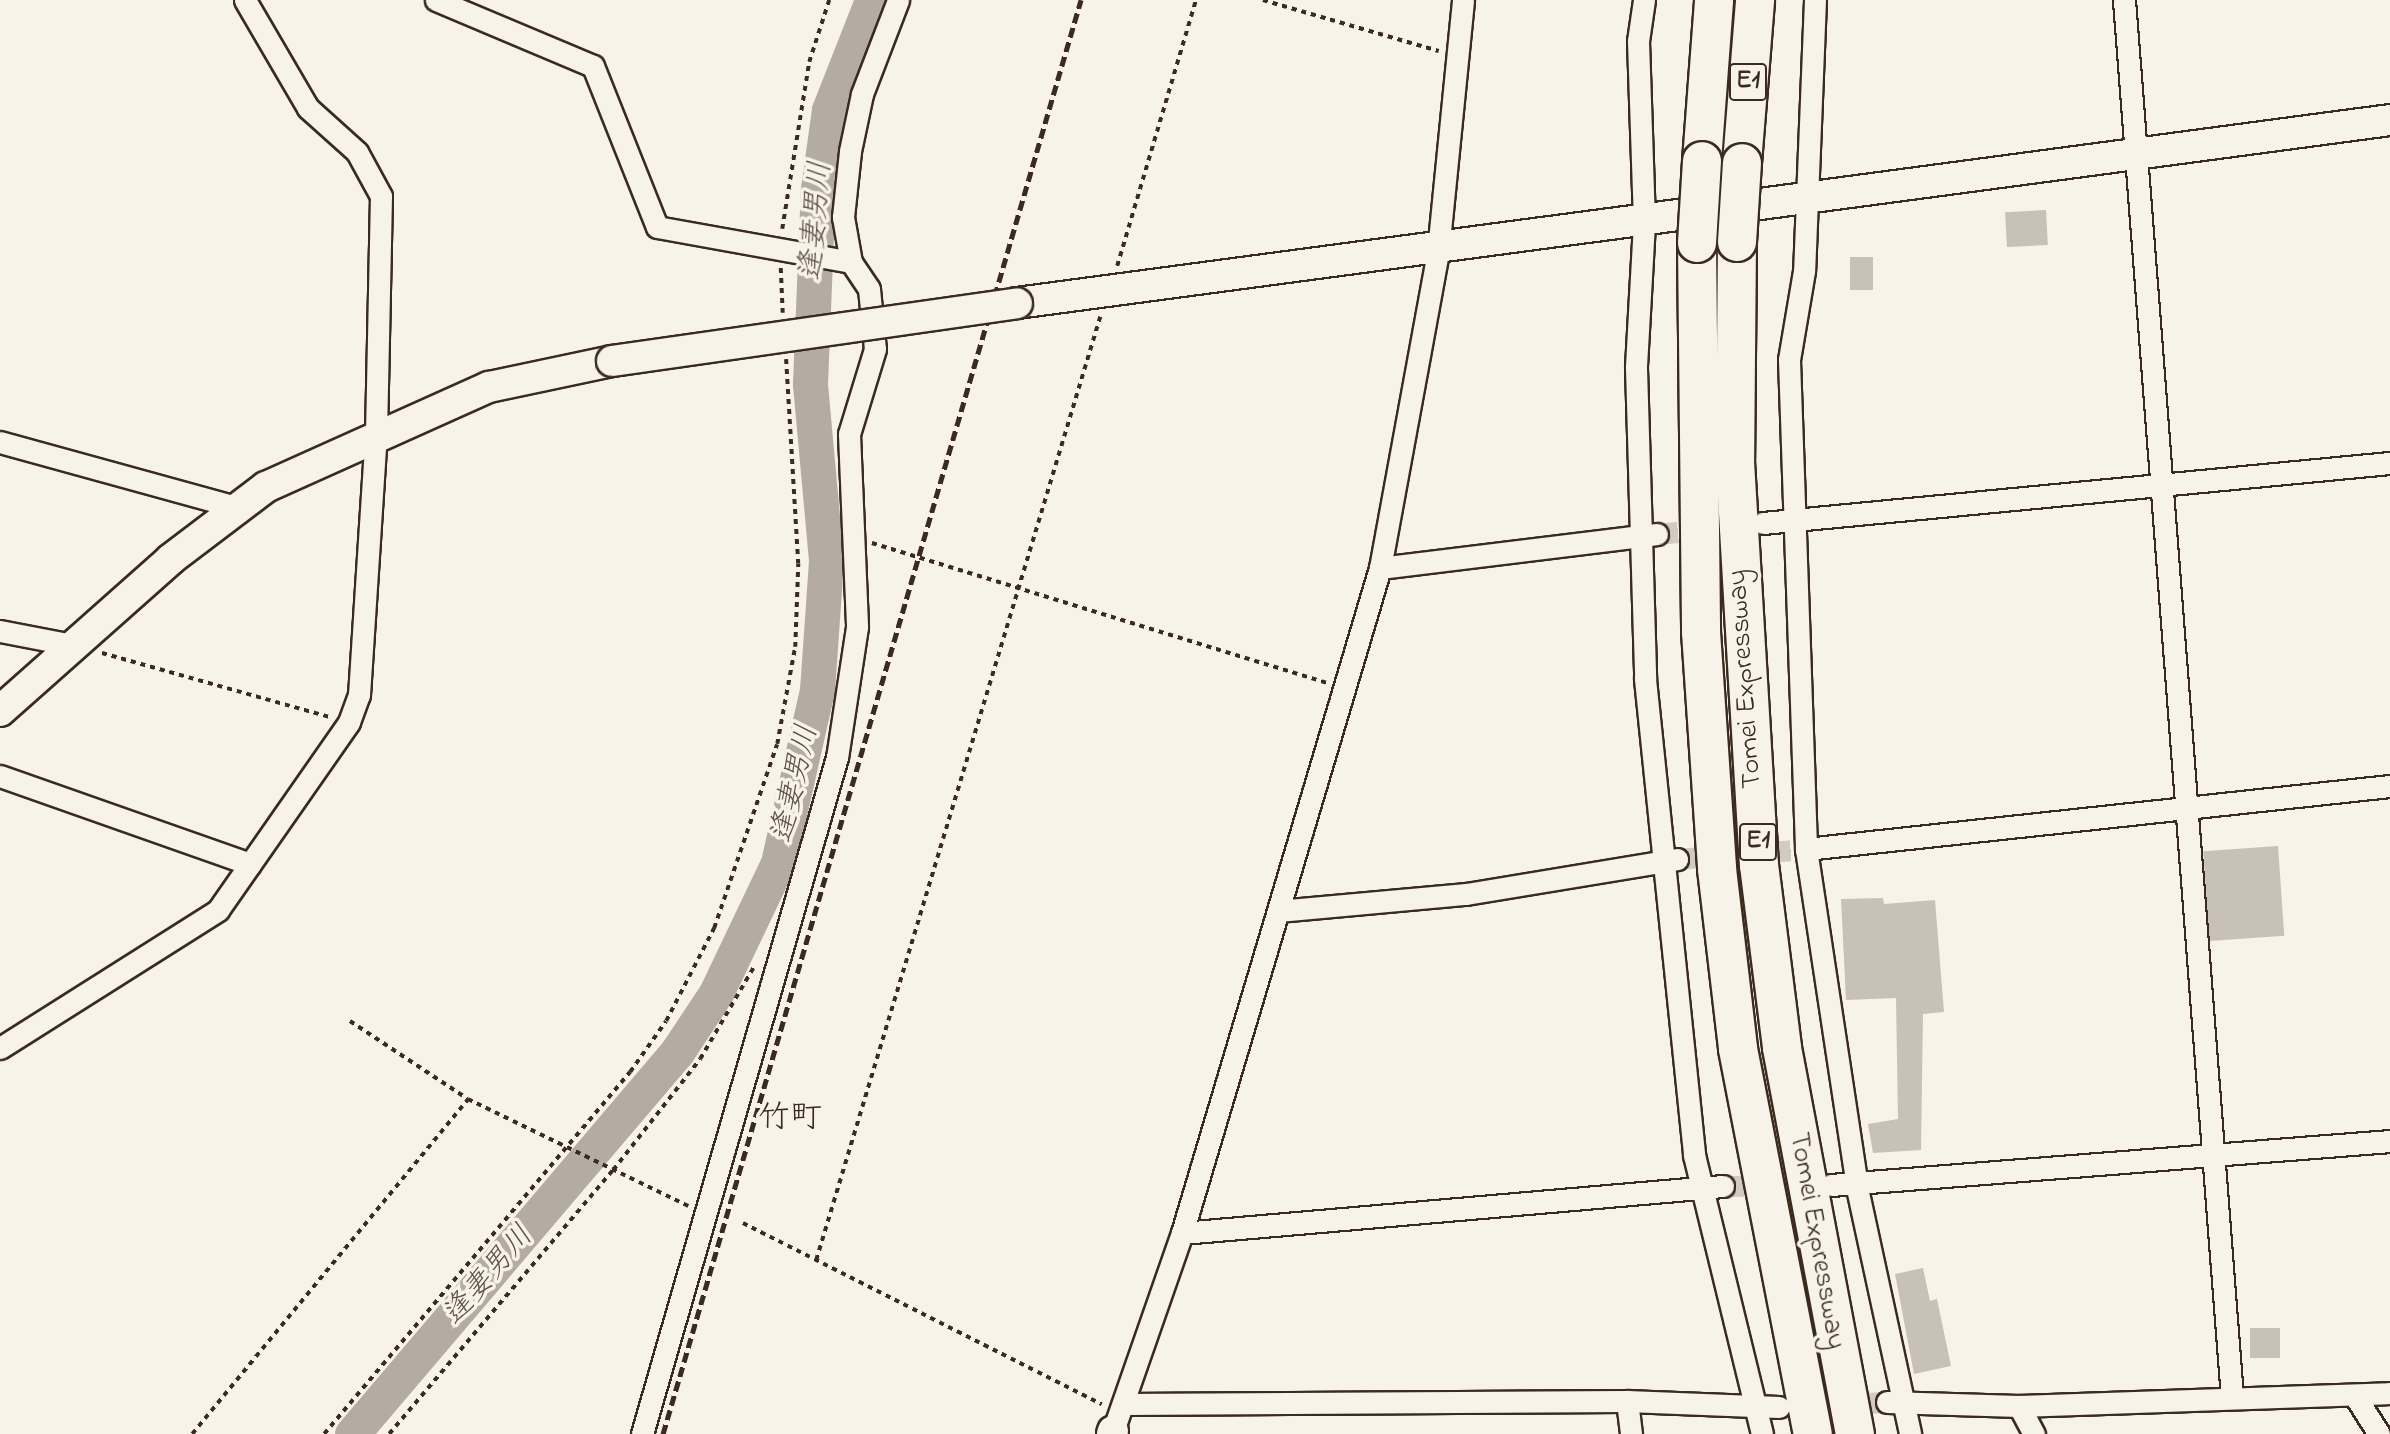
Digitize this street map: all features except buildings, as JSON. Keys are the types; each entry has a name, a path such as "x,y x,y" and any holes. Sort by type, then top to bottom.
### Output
{"highway":[{"name":"Tomei Expressway","path":"1714,0 1698,243 1700,604 1717,869 1738,1049 1813,1434"},
{"name":"Tomei Expressway","path":"1755,0 1737,242 1736,488 1759,864 1782,1048 1855,1434"}],"street":[{"path":"0,1048 218,911 349,722 359,695 376,434 382,196 357,152 308,108 245,0"},
{"path":"436,0 593,66 657,227 783,252 851,262"},
{"path":"642,1434 837,757 857,627 849,434 875,337 869,289 851,262 844,217 850,151 862,94 898,0"},
{"path":"1463,0 1461,57 1438,251 1380,568 1182,1233 1117,1420 1628,1401 1779,1407"},
{"path":"1644,0 1638,41 1644,223 1647,535 1669,859 1699,1187 1751,1406 1762,1434"},
{"path":"1815,0 1802,200 1804,271 1789,360 1792,522 1806,849 1857,1188 1896,1383 1896,1405 1910,1434"},
{"path":"2124,0 2140,153 2159,484 2209,1158 2232,1397"},
{"path":"0,711 73,645 236,507 376,434 489,387 612,361 1017,303 1438,251 2390,120"},
{"path":"0,442 236,507"},
{"path":"1763,523 2390,463"},
{"path":"1380,568 1647,535"},
{"path":"0,631 73,645"},
{"path":"0,776 250,864"},
{"path":"1806,849 2390,786"},
{"path":"1278,911 1466,894 1669,859"},
{"path":"1830,1185 1857,1188 2390,1142"},
{"path":"1182,1233 1723,1186"},
{"path":"1896,1405 2019,1406 2390,1393"},
{"path":"2355,1396 2379,1434"},
{"path":"1628,1401 1631,1434"},
{"path":"2019,1406 2034,1434"}],"path":[{"path":"784,319 783,252 787,174 829,0"},
{"path":"1115,270 1196,0"},
{"path":"1262,0 1461,57"},
{"path":"816,1260 942,856 1017,587 1104,304"},
{"path":"324,1434 571,1149 666,1021 708,940 777,744 795,647 798,564 785,346"},
{"path":"853,538 1343,688"},
{"path":"73,645 349,722"},
{"path":"388,1434 613,1170 700,1059 761,954"},
{"path":"351,1021 468,1099 706,1214"},
{"path":"192,1434 468,1099"},
{"path":"743,1223 1117,1420"}],"waterway":[{"name":"逢妻男川","path":"352,1434 677,1052 716,993 778,863 817,690 826,560 810,384 818,189 829,110 872,0"}],"tunnel":[{"path":"1657,534 1708,529"},
{"path":"1677,859 1806,849"},
{"path":"1723,1186 1815,1185"},
{"path":"1799,1406 1887,1402"}],"railway":[{"path":"663,1434 1081,0"}],"district":[{"name":"竹町","path":"790,1119"}]}
